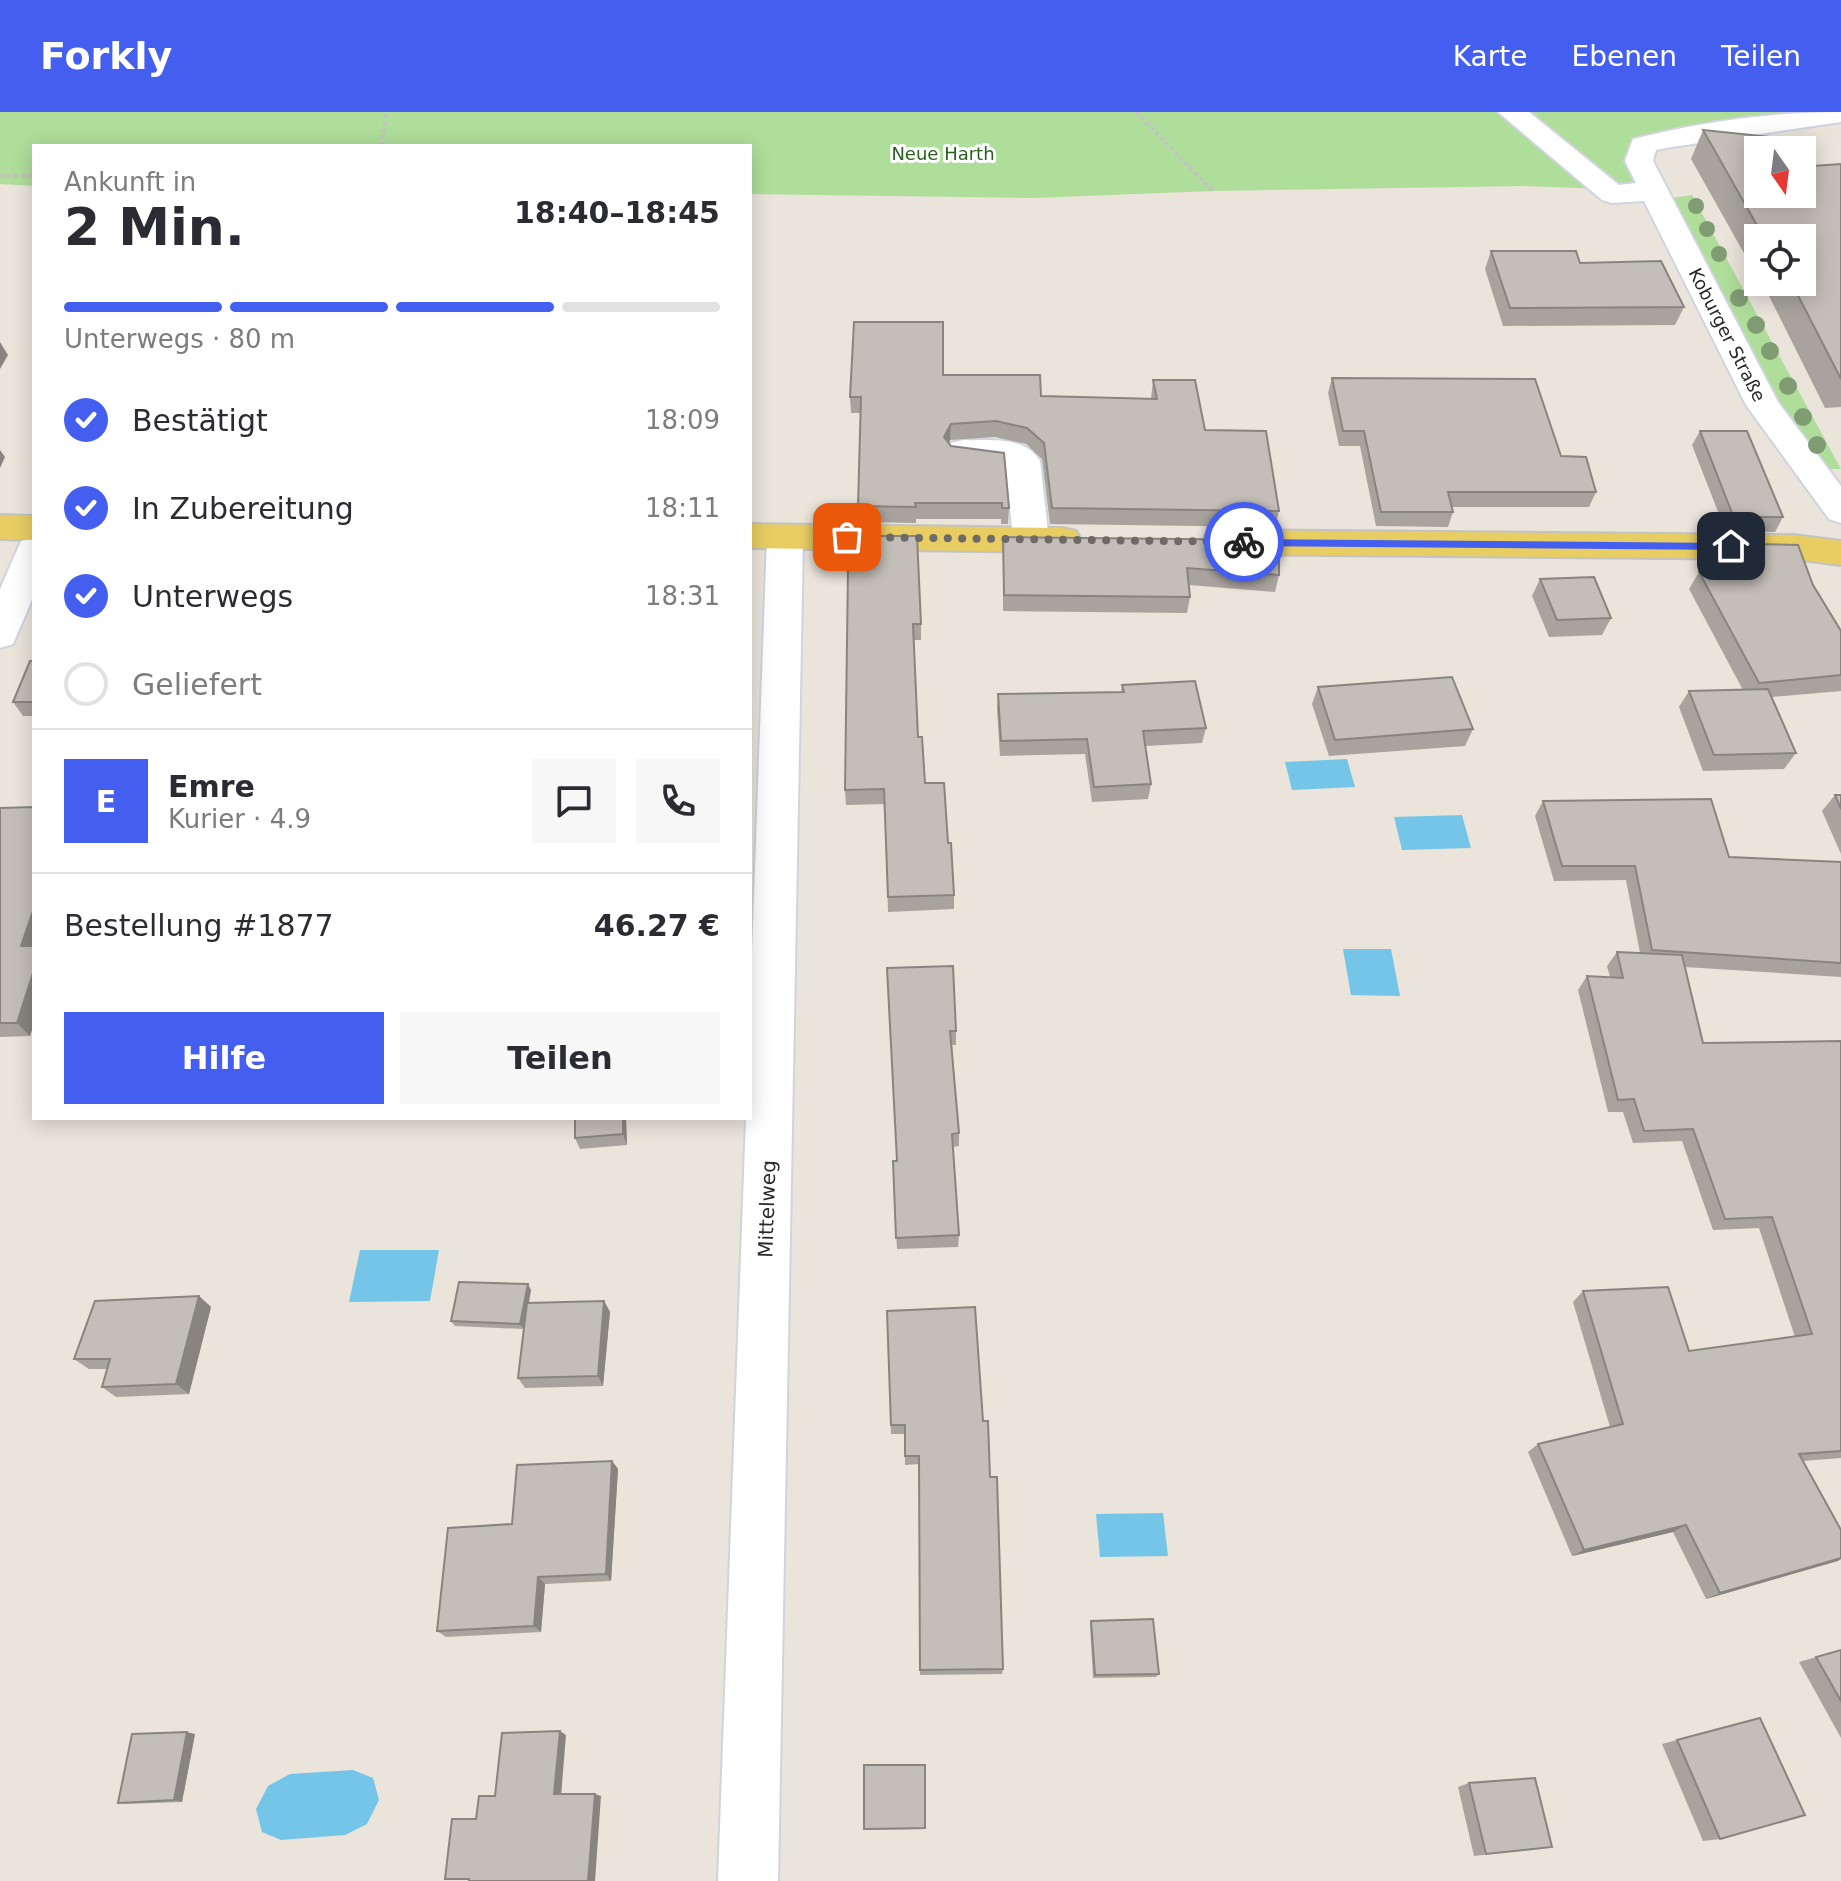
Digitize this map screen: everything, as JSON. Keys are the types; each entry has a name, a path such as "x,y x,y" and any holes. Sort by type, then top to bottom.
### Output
{"main road":[{"path":"0,527 32,528"},
{"path":"768,536 1092,540"},
{"path":"1183,542 1794,547 1841,553"}],"street":[{"path":"1512,112 1612,194 1655,191"},
{"name":"Koburger Straße","path":"1841,114 1672,138 1643,145 1639,161 1763,405 1841,511"},
{"path":"963,451 1012,453 1023,461 1031,540"},
{"name":"Mittelweg","path":"748,1881 768,536"},
{"path":"0,634 32,555"}],"path":[{"path":"381,144 387,112"},
{"path":"1136,112 1213,191"},
{"path":"0,176 32,176"}],"green space":[{"name":"Neue Harth","path":"0,112 1841,112 1643,145 1655,191 1525,186 1213,191 1033,198 752,194 752,144 32,144 32,186 0,184"},
{"path":"1692,195 1744,291 1744,296 1747,296 1841,469 1827,469 1766,383 1672,198"}],"water":[{"path":"1347,759 1355,787 1292,790 1285,762"},
{"path":"1462,815 1471,848 1402,850 1394,817"},
{"path":"1343,949 1391,949 1400,996 1351,995"},
{"path":"360,1250 439,1250 430,1301 349,1302"},
{"path":"1163,1513 1168,1556 1100,1557 1096,1514"},
{"path":"353,1770 373,1778 379,1800 367,1824 345,1835 281,1840 262,1832 256,1809 268,1786 290,1774"}],"building":[{"path":"1703,130 1761,136 1744,136 1744,202"},
{"path":"1841,164 1841,379 1798,296 1816,296 1816,224 1756,224 1747,208 1816,208 1816,166"},
{"path":"1491,251 1576,251 1580,263 1661,261 1684,307 1510,308"},
{"path":"854,322 943,322 943,375 1040,375 1041,396 1157,399 1153,380 1195,380 1205,430 1266,431 1279,511 1052,508 1044,443 1027,428 996,421 951,424 944,437 951,446 1004,453 1009,508 1002,508 1002,503 858,506 861,397 850,397"},
{"path":"1332,378 1535,379 1561,456 1586,457 1596,492 1448,492 1453,512 1381,512 1364,431 1343,431"},
{"path":"1700,431 1747,431 1783,517 1748,517 1748,513 1732,513"},
{"path":"857,536 917,536 921,624 913,624 918,737 922,737 925,783 944,783 954,895 888,897 884,789 845,790 848,568 856,568"},
{"path":"1003,537 1279,540 1279,575 1187,568 1190,597 1004,595"},
{"path":"1751,544 1798,545 1813,585 1841,631 1841,675 1759,683 1699,572 1752,570"},
{"path":"1594,577 1611,618 1557,620 1540,579"},
{"path":"30,661 32,661 32,702 13,702"},
{"path":"1452,677 1473,729 1335,740 1318,687"},
{"path":"1195,681 1206,728 1143,731 1151,784 1094,787 1087,739 1001,741 998,694 1124,692 1122,685"},
{"path":"1768,689 1796,753 1714,755 1689,691"},
{"path":"1835,795 1841,795 1841,809"},
{"path":"1711,799 1729,857 1841,862 1841,963 1652,950 1635,866 1562,866 1543,801"},
{"path":"32,807 32,914 21,946 32,946 32,976 17,1023 0,1023 0,808"},
{"path":"1617,952 1682,955 1703,1043 1841,1041 1841,1451 1799,1454 1841,1530 1841,1558 1720,1593 1686,1525 1584,1550 1538,1444 1623,1424 1583,1291 1668,1287 1689,1351 1812,1334 1772,1217 1725,1219 1693,1129 1644,1131 1634,1099 1618,1100 1587,976 1623,978"},
{"path":"953,966 956,1031 950,1031 959,1133 952,1134 959,1235 896,1238 893,1161 897,1161 887,968"},
{"path":"575,1120 623,1120 623,1134 575,1138"},
{"path":"459,1282 528,1284 520,1324 451,1321"},
{"path":"199,1296 176,1384 102,1387 110,1359 74,1359 95,1301"},
{"path":"604,1301 598,1376 518,1378 527,1303"},
{"path":"975,1307 983,1421 988,1421 990,1477 997,1477 1003,1669 920,1670 919,1456 905,1456 905,1425 891,1425 887,1311"},
{"path":"612,1461 606,1574 538,1577 534,1626 437,1631 448,1528 512,1524 517,1465"},
{"path":"1153,1619 1159,1674 1095,1675 1091,1621"},
{"path":"1841,1650 1841,1701 1816,1657"},
{"path":"1760,1718 1805,1815 1720,1839 1677,1740"},
{"path":"560,1731 554,1794 595,1794 588,1881 445,1879 452,1819 476,1819 479,1796 495,1796 502,1733"},
{"path":"187,1732 174,1800 118,1803 132,1734"},
{"path":"864,1765 925,1765 925,1828 864,1829"},
{"path":"1535,1778 1552,1847 1486,1854 1469,1783"}],"way so far":[{"path":"847,537 1244,542"}],"route":[{"path":"1244,542 1731,546"}]}
